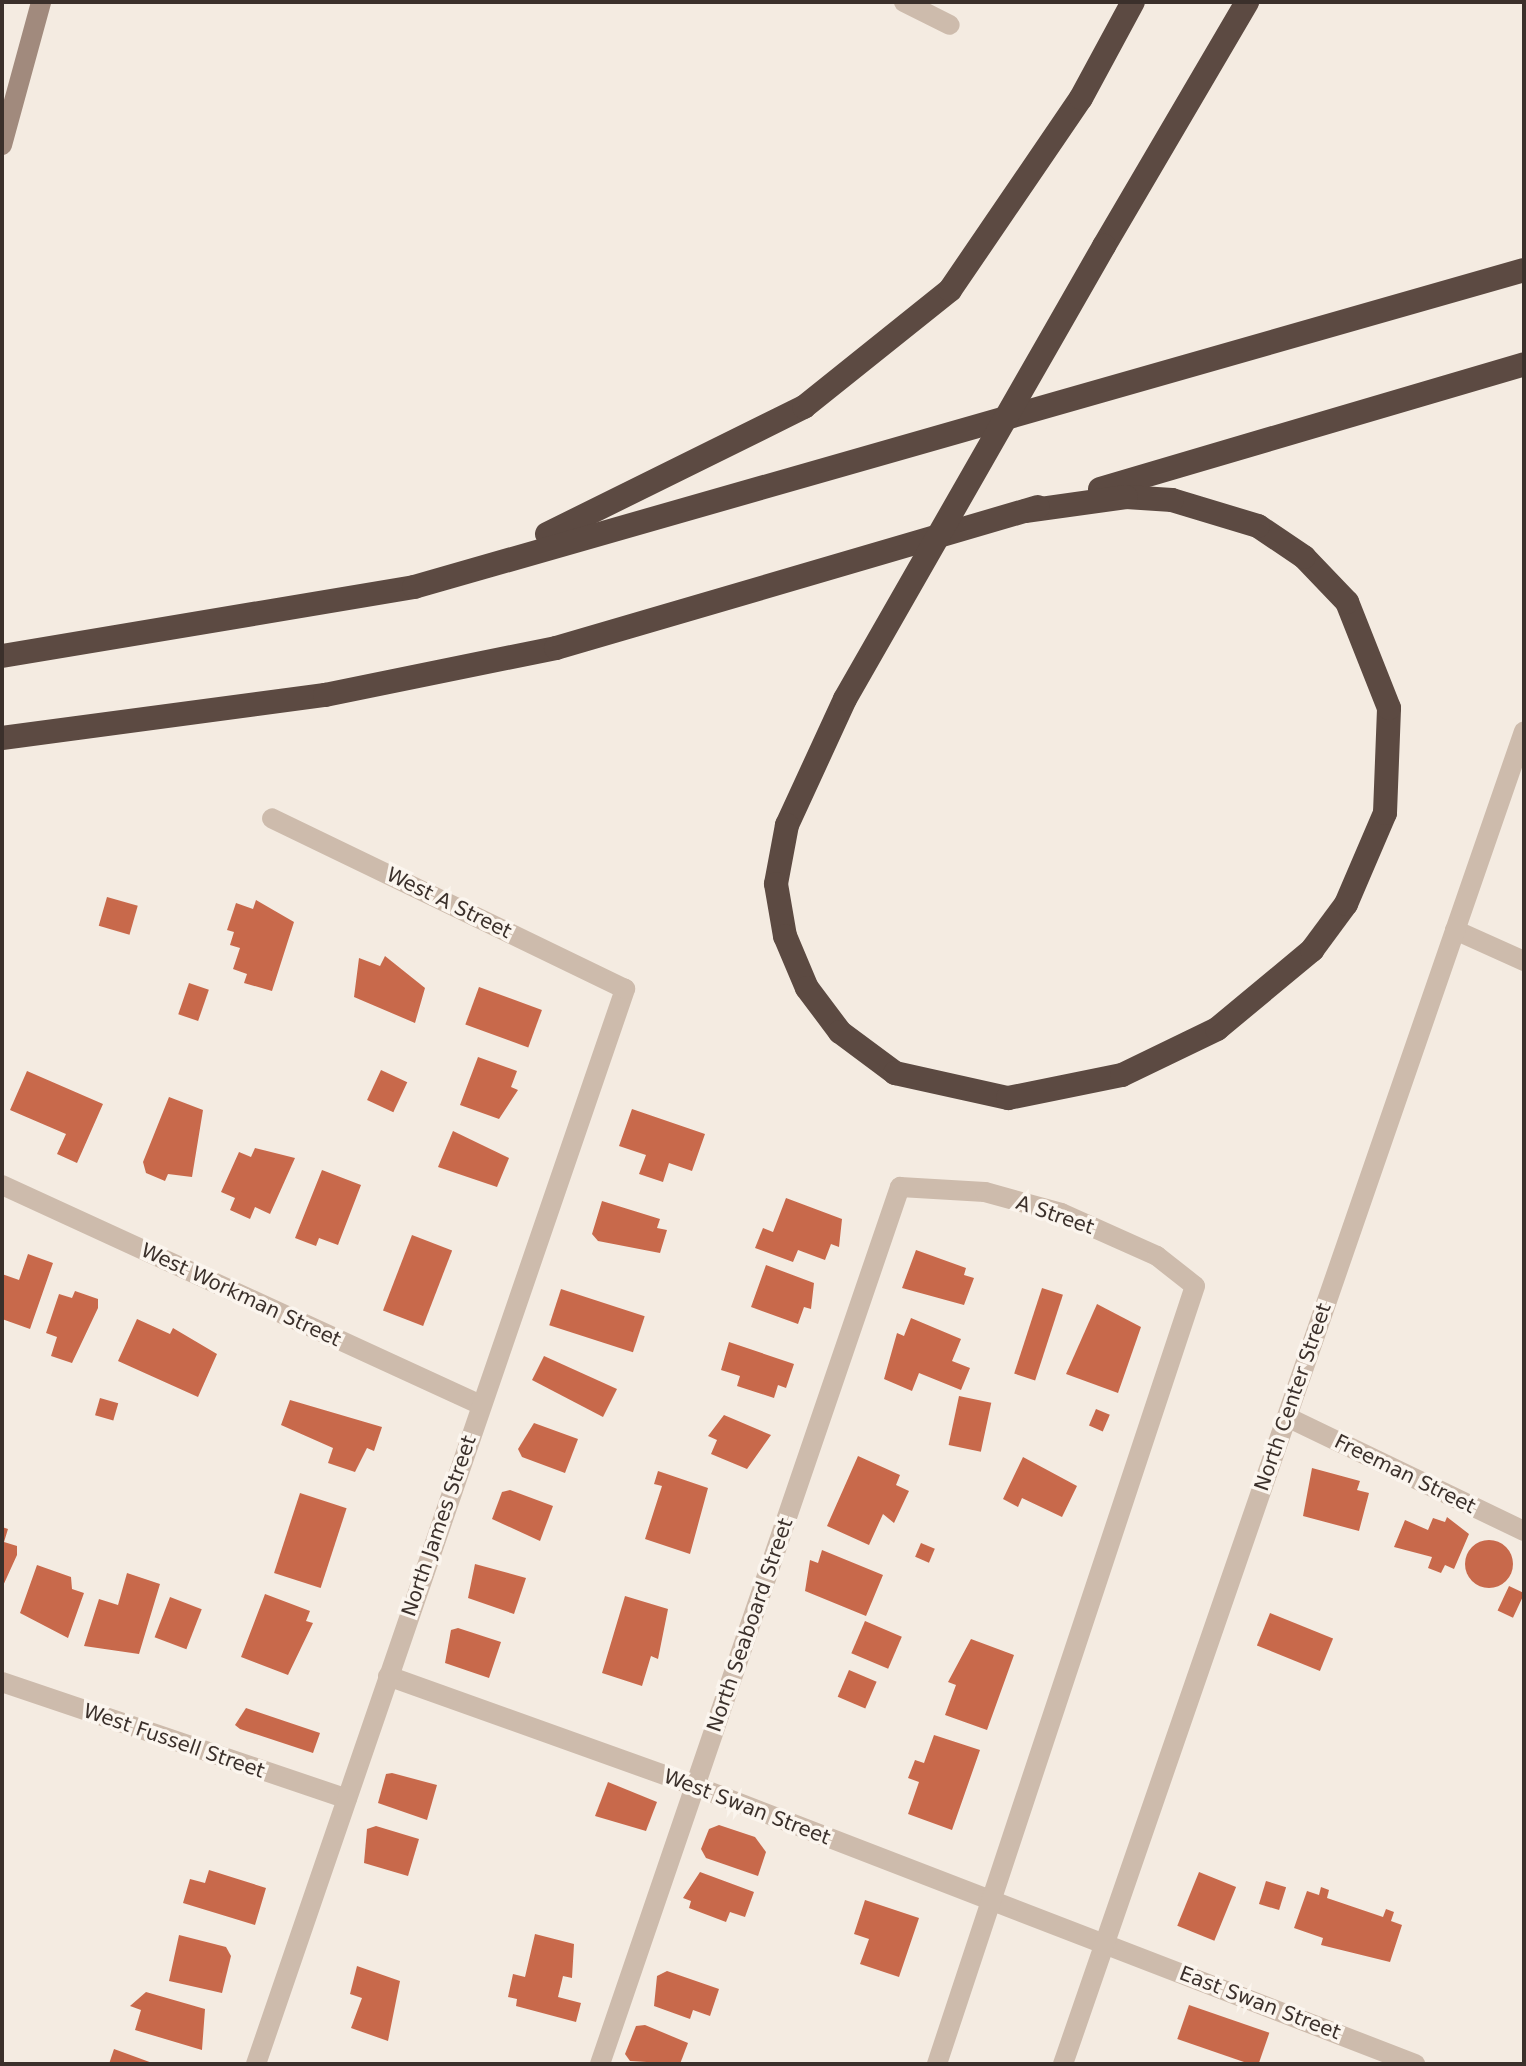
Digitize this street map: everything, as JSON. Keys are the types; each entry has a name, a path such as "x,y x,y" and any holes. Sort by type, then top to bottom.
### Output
{"highway":[{"path":"414,587 604,512 804,407 873,353 950,290 1081,98 1133,2"},
{"path":"1025,511 1126,497 1172,500 1258,526 1304,557 1347,602 1389,708 1385,813 1346,904 1312,950 1217,1029 1122,1075 1008,1098 895,1073 840,1032 807,988 785,936 776,884 787,825 845,699 1247,2"},
{"path":"2,656 414,587 1524,270"},
{"path":"2,738 325,695 556,648 1524,364"}],"main road":[{"path":"2,145 41,2"}],"street":[{"path":"904,2 950,25"},
{"name":"North Center Street","path":"1063,2064 1524,731"},
{"name":"West A Street","path":"272,818 625,989"},
{"path":"1455,930 1524,961"},
{"name":"North James Street","path":"256,2064 625,989"},
{"name":"West Workman Street","path":"2,1185 481,1405"},
{"name":"A Street","path":"900,1187 985,1192 1061,1213 1157,1256 1195,1286 991,1905"},
{"name":"North Seaboard Street","path":"600,2064 900,1187"},
{"name":"Freeman Street","path":"1287,1417 1524,1531"},
{"name":"West Swan Street","path":"388,1676 695,1786 991,1905 1105,1942"},
{"name":"West Fussell Street","path":"2,1682 347,1799"},
{"path":"937,2064 991,1905"},
{"name":"East Swan Street","path":"1105,1942 1415,2064"}],"building":[{"path":"107,897 138,906 129,935 99,926"},
{"path":"256,900 294,922 272,991 244,983 247,974 233,969 240,948 230,945 234,932 227,930 236,903 253,909"},
{"path":"385,956 425,988 415,1023 354,997 359,958 380,966"},
{"path":"189,983 209,990 198,1021 178,1014"},
{"path":"479,987 542,1010 528,1048 465,1025"},
{"path":"478,1057 517,1071 511,1087 518,1090 499,1119 460,1105"},
{"path":"381,1070 407,1082 393,1112 367,1100"},
{"path":"27,1071 103,1104 77,1163 57,1154 66,1134 10,1110"},
{"path":"169,1097 203,1110 192,1177 168,1174 165,1181 146,1173 143,1162"},
{"path":"632,1109 705,1134 692,1171 669,1163 663,1182 639,1174 646,1155 619,1146"},
{"path":"453,1131 509,1158 497,1187 438,1167"},
{"path":"255,1148 295,1158 270,1214 255,1207 250,1219 230,1210 235,1198 221,1192 239,1152 251,1157"},
{"path":"322,1170 361,1185 338,1245 319,1238 316,1246 295,1238"},
{"path":"786,1198 842,1219 839,1247 831,1244 825,1260 798,1250 793,1262 755,1248 763,1228 773,1232"},
{"path":"602,1201 660,1219 657,1228 667,1230 660,1253 598,1241 592,1234"},
{"path":"412,1235 452,1250 423,1326 383,1311"},
{"path":"916,1250 966,1268 964,1275 974,1278 964,1305 902,1288"},
{"path":"28,1254 53,1263 30,1329 2,1319 2,1274 19,1280"},
{"path":"766,1265 814,1283 811,1309 804,1307 798,1324 751,1307"},
{"path":"1042,1288 1063,1295 1035,1380 1014,1374"},
{"path":"561,1289 645,1316 633,1352 549,1325"},
{"path":"75,1291 98,1299 98,1308 72,1363 51,1356 57,1337 46,1333 59,1294 72,1298"},
{"path":"1097,1304 1141,1327 1118,1393 1066,1374"},
{"path":"911,1318 961,1339 952,1361 970,1368 961,1390 919,1373 912,1391 884,1379 897,1333 904,1336"},
{"path":"137,1319 170,1334 173,1328 217,1354 198,1397 118,1361"},
{"path":"729,1342 794,1364 786,1388 778,1385 774,1398 737,1386 740,1376 721,1370"},
{"path":"544,1356 617,1389 603,1417 532,1380"},
{"path":"959,1396 991,1403 981,1452 949,1445"},
{"path":"100,1398 118,1403 113,1421 95,1415"},
{"path":"290,1400 382,1427 374,1451 367,1448 355,1472 328,1463 333,1448 281,1425"},
{"path":"1096,1409 1110,1415 1103,1431 1089,1426"},
{"path":"724,1415 771,1435 747,1469 711,1454 717,1440 708,1436"},
{"path":"534,1423 578,1439 565,1473 522,1457 518,1449"},
{"path":"858,1456 900,1475 896,1485 909,1491 894,1523 883,1514 869,1545 827,1526"},
{"path":"1023,1457 1077,1486 1062,1517 1022,1498 1018,1507 1003,1499"},
{"path":"1312,1468 1360,1481 1357,1490 1369,1493 1359,1531 1303,1516"},
{"path":"658,1471 708,1488 690,1554 645,1539 662,1486 654,1484"},
{"path":"510,1490 553,1506 540,1541 492,1519 502,1492"},
{"path":"300,1493 347,1508 321,1588 274,1573"},
{"path":"1447,1517 1469,1534 1454,1569 1445,1565 1441,1573 1428,1568 1432,1557 1394,1547 1405,1520 1428,1530 1433,1518 1445,1522"},
{"path":"2,1527 8,1529 4,1542 17,1546 17,1555 2,1588"},
{"path":"1489,1540 1506,1547 1513,1564 1506,1581 1489,1588 1472,1581 1465,1564 1472,1547"},
{"path":"921,1543 935,1549 929,1563 915,1557"},
{"path":"822,1550 883,1575 866,1616 805,1591 810,1560 818,1563"},
{"path":"475,1564 526,1578 514,1614 468,1598"},
{"path":"37,1565 71,1577 72,1589 84,1593 68,1638 20,1613"},
{"path":"127,1573 160,1584 139,1654 84,1646 99,1599 118,1605"},
{"path":"1509,1586 1524,1593 1513,1618 1498,1610"},
{"path":"265,1594 310,1611 306,1621 313,1623 288,1675 241,1657"},
{"path":"625,1596 668,1609 658,1659 651,1656 642,1686 602,1673"},
{"path":"170,1597 202,1609 186,1649 155,1637"},
{"path":"1270,1613 1333,1638 1320,1671 1257,1645"},
{"path":"865,1621 902,1637 888,1669 851,1653"},
{"path":"458,1628 501,1642 489,1678 445,1663 451,1630"},
{"path":"971,1639 1014,1655 987,1730 945,1715 956,1685 948,1682"},
{"path":"849,1670 877,1682 865,1708 838,1697"},
{"path":"246,1708 320,1733 313,1753 240,1729 235,1725"},
{"path":"934,1735 980,1750 952,1830 908,1814 919,1782 908,1778 915,1760 924,1763"},
{"path":"386,1774 437,1785 427,1820 378,1803"},
{"path":"608,1782 657,1802 646,1831 595,1816"},
{"path":"719,1825 755,1837 766,1852 758,1876 706,1858 701,1849 709,1829"},
{"path":"376,1826 419,1839 408,1876 364,1863 367,1829"},
{"path":"209,1870 266,1888 255,1925 183,1903 190,1879 205,1883"},
{"path":"700,1872 754,1892 745,1917 730,1912 726,1922 689,1908 691,1901 683,1898"},
{"path":"1199,1872 1236,1887 1214,1941 1177,1926"},
{"path":"1266,1881 1286,1887 1279,1910 1259,1904"},
{"path":"1321,1887 1329,1890 1327,1898 1383,1917 1386,1909 1394,1912 1391,1921 1402,1925 1390,1962 1321,1945 1323,1938 1294,1928 1307,1891 1319,1895"},
{"path":"865,1900 919,1918 899,1977 860,1964 869,1939 854,1934"},
{"path":"535,1934 574,1944 572,1978 563,1976 558,1997 581,2003 576,2022 516,2006 517,1999 508,1997 513,1974 525,1977"},
{"path":"179,1935 226,1947 231,1956 222,1993 169,1981"},
{"path":"357,1966 400,1981 388,2041 351,2028 362,1998 350,1994"},
{"path":"667,1971 719,1989 710,2016 693,2010 690,2019 654,2006 657,1976"},
{"path":"146,1992 205,2009 202,2050 135,2030 141,2010 130,2006"},
{"path":"1189,2005 1269,2033 1259,2064 1250,2064 1177,2039"},
{"path":"645,2025 688,2043 680,2064 630,2061 625,2054 636,2026"},
{"path":"114,2049 155,2064 109,2064"}]}
